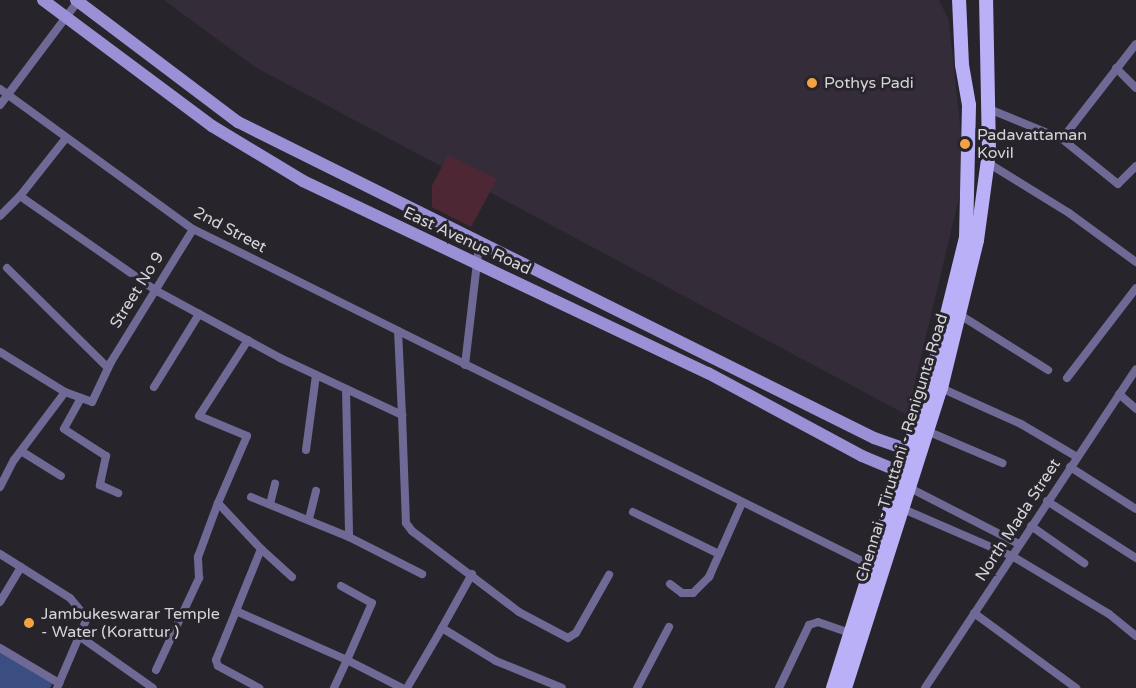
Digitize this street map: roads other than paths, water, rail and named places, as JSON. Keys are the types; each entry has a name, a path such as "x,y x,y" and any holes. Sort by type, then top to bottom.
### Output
{"main road":[{"name":"East Avenue Road","path":"43,0 257,156 708,374 907,479"},
{"name":"Chennai - Tiruttani - Renigunta Road","path":"846,688 901,508 966,238 969,105 962,65 959,0"},
{"name":"Chennai - Tiruttani - Renigunta Road","path":"913,452 927,431 941,388 977,240 988,163 986,0"},
{"name":"East Avenue Road","path":"77,1 238,122 479,245 874,438 913,452"},
{"name":"Chennai - Tiruttani - Renigunta Road","path":"833,688 852,634 870,565 907,479"}],"street":[{"path":"0,105 4,92 67,18 77,1"},
{"path":"1062,139 1136,44"},
{"path":"1116,69 1136,88"},
{"name":"2nd Street","path":"4,92 193,229 870,565"},
{"path":"989,109 1062,139 1118,184 1136,166"},
{"path":"0,216 20,196 66,138"},
{"path":"988,163 1099,233 1136,262"},
{"path":"20,196 155,290 316,375 402,415"},
{"name":"Street No 9","path":"81,398 92,402 108,368 193,229"},
{"path":"465,365 479,263 479,245"},
{"path":"7,268 108,368"},
{"path":"1067,378 1136,288"},
{"path":"154,387 199,314"},
{"path":"960,315 1048,370"},
{"path":"398,331 406,524 519,612 568,638 576,633 609,575"},
{"path":"156,670 199,578 198,556 247,436 199,416 248,340"},
{"path":"0,352 65,392 81,398 64,429 106,456 100,485 118,493"},
{"name":"North Mada Street","path":"925,688 1136,369"},
{"path":"306,450 316,375"},
{"path":"941,388 1021,424 1077,457"},
{"path":"346,389 350,537"},
{"path":"0,487 21,451 65,392"},
{"path":"1119,394 1136,409"},
{"path":"927,431 1002,463"},
{"path":"21,451 61,476"},
{"path":"1070,467 1136,510"},
{"path":"907,479 1019,544"},
{"path":"270,504 276,484"},
{"path":"309,519 316,491"},
{"path":"251,497 350,537 422,574"},
{"path":"1047,501 1136,558"},
{"path":"218,503 292,578"},
{"path":"670,584 682,593 693,593 709,577 742,503"},
{"path":"901,508 1012,556 1109,614 1136,636"},
{"path":"633,512 719,554"},
{"path":"1031,526 1084,563"},
{"path":"259,688 218,666 216,660 261,549"},
{"path":"0,554 70,598 87,618 58,686 0,648"},
{"path":"0,602 21,567"},
{"path":"408,688 472,574"},
{"path":"334,688 372,603 341,586"},
{"path":"236,611 346,660 402,688"},
{"path":"974,613 1076,688"},
{"path":"779,688 809,625 818,622 852,634"},
{"path":"637,688 669,627"},
{"path":"442,628 496,661 562,688"},
{"path":"80,636 153,688"}],"water":[{"path":"0,647 54,681 50,688 0,688"}],"place":[{"name":"Pothys Padi","path":"812,83"},
{"name":"Padavattaman Kovil","path":"965,144"},
{"name":"Jambukeswarar Temple - Water (Korattur )","path":"29,623"}]}
